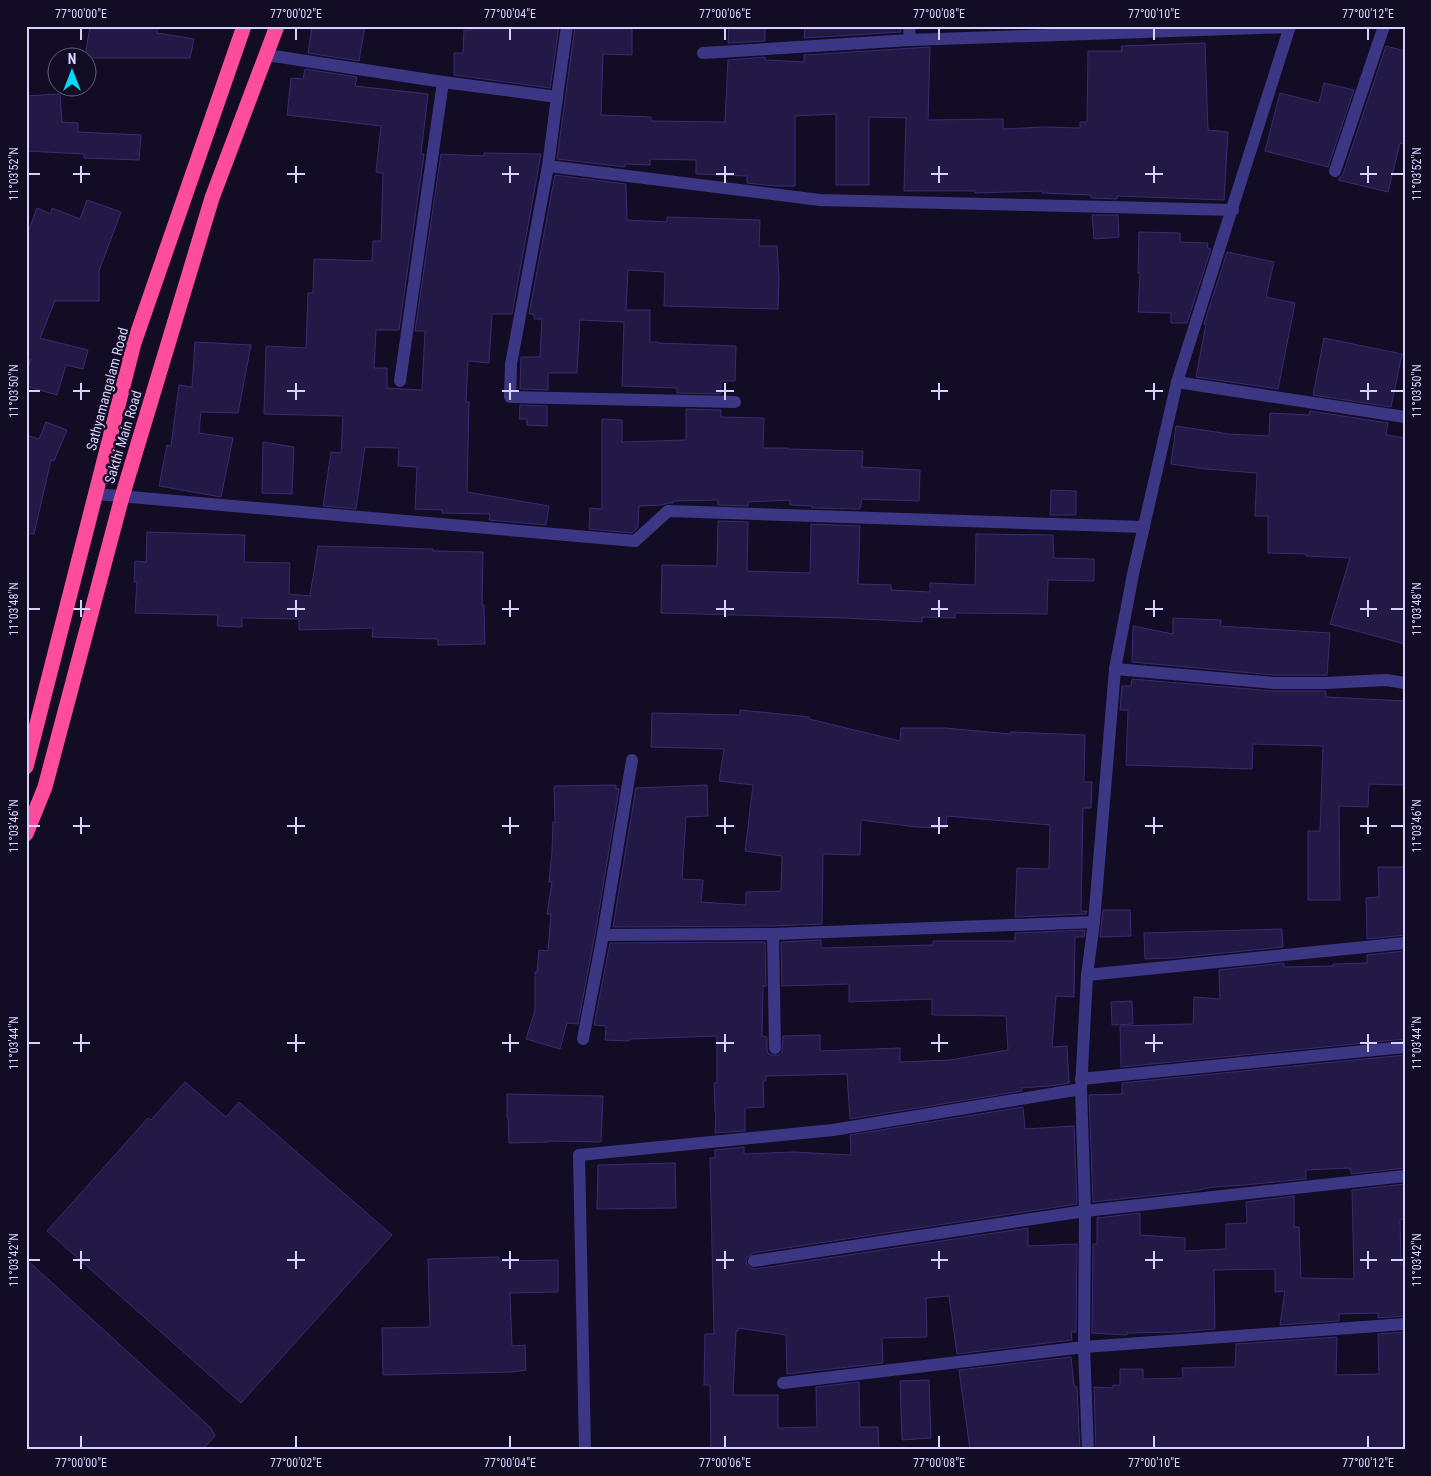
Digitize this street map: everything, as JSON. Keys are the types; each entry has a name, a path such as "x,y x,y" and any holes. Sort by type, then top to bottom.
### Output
{"highway":[{"name":"Sathyamangalam Road","path":"26,767 134,343 244,26"},
{"name":"Sakthi Main Road","path":"26,834 45,786 122,496 212,198 278,26"}],"street":[{"path":"568,26 548,166 512,364 510,397 735,402"},
{"path":"910,26 910,40"},
{"path":"703,52 910,40 1290,26 1177,382 1133,574 1115,669 1094,922 1087,975 1081,1084 1085,1211 1084,1347 1088,1450"},
{"path":"1334,171 1384,26"},
{"path":"267,55 557,97"},
{"path":"400,381 443,82"},
{"path":"548,166 820,200 1233,210"},
{"path":"1177,382 1405,417"},
{"path":"96,494 635,541 668,511 1144,527"},
{"path":"1115,669 1274,683 1386,680 1405,682"},
{"path":"582,1039 603,936 632,760"},
{"path":"603,936 773,934 1094,922"},
{"path":"773,934 775,1048"},
{"path":"1087,975 1405,944"},
{"path":"586,1450 579,1155 833,1130 1081,1084 1405,1047"},
{"path":"754,1261 1085,1211 1405,1176"},
{"path":"783,1383 1084,1347 1405,1324"}],"building":[{"path":"90,26 158,26 157,33 194,39 190,58 98,58 98,48 87,48"},
{"path":"312,26 365,26 359,61 308,53"},
{"path":"471,26 559,26 550,88 454,75 454,53 463,53 464,30 471,30"},
{"path":"575,26 632,26 632,55 603,54 601,115 651,117 651,121 725,122 728,60 765,57 765,60 804,62 804,55 930,47 928,120 1003,119 1003,129 1080,128 1080,122 1087,122 1088,51 1122,51 1121,46 1205,43 1208,130 1228,132 1224,200 1117,196 1117,199 1091,198 1091,195 1042,193 1042,191 975,193 975,191 904,191 906,118 869,117 869,185 836,185 836,114 795,116 795,186 747,183 747,176 696,174 696,160 650,159 650,165 625,164 625,167 557,159"},
{"path":"729,26 765,26 765,41 728,43"},
{"path":"805,26 901,26 901,32 804,38"},
{"path":"1386,46 1405,51 1405,144 1400,143 1388,192 1338,180 1343,174"},
{"path":"305,69 357,77 355,86 428,94 421,154 424,154 399,330 376,330 374,368 387,368 387,388 422,390 425,331 415,331 441,154 484,156 484,153 541,154 512,314 492,314 489,363 468,361 466,402 469,402 467,492 549,506 546,525 489,520 490,514 442,513 442,510 415,509 417,467 398,466 399,448 365,447 356,509 323,506 331,452 341,453 343,416 264,414 266,346 306,348 308,293 313,293 314,259 372,261 373,241 381,241 383,173 376,172 381,126 287,115 291,78 303,79"},
{"path":"1324,83 1354,90 1328,167 1265,151 1280,93 1319,103"},
{"path":"48,95 48,98 60,98 62,122 78,123 78,132 141,135 139,160 84,158 84,154 26,151 26,96"},
{"path":"555,175 626,184 627,220 667,222 667,217 760,220 759,246 777,246 778,309 664,306 665,272 628,270 626,310 650,310 650,342 736,346 735,381 721,381 721,394 677,393 677,388 622,386 624,322 580,320 577,373 548,373 548,390 520,389 521,357 540,357 542,319 534,319 534,314 529,314"},
{"path":"87,200 121,212 99,271 99,301 55,301 40,338 88,350 83,369 66,365 57,395 26,386 26,374 31,359 26,369 26,237 37,208 51,214 52,208 80,219"},
{"path":"1092,215 1118,215 1119,237 1094,239"},
{"path":"1139,232 1180,233 1180,242 1208,243 1207,248 1211,249 1187,323 1171,323 1171,313 1138,312 1140,273 1138,273"},
{"path":"1227,252 1274,262 1266,297 1295,303 1278,389 1196,377 1206,324 1204,324"},
{"path":"1324,338 1402,354 1391,407 1313,395"},
{"path":"195,342 251,345 238,413 201,412 199,433 233,438 221,497 159,486 167,445 171,446 179,385 192,387"},
{"path":"520,405 547,406 547,426 527,425 527,419 519,419"},
{"path":"686,409 721,410 721,417 764,418 763,448 863,451 862,467 920,470 919,501 862,499 860,509 812,508 812,506 790,505 790,500 748,502 748,506 718,505 718,500 673,501 673,503 662,505 639,506 638,527 632,533 589,529 590,508 602,509 602,419 622,420 622,442 686,440"},
{"path":"1310,411 1388,423 1386,435 1405,438 1405,644 1330,624 1350,558 1268,553 1268,516 1255,516 1257,473 1171,464 1176,426 1229,434 1269,436 1270,413 1309,415"},
{"path":"46,422 67,430 54,461 51,460 34,534 26,533 26,435 39,439"},
{"path":"263,442 294,447 292,494 262,493"},
{"path":"1051,490 1076,491 1076,515 1050,515"},
{"path":"718,521 748,522 747,571 810,573 811,524 860,526 858,584 891,585 891,590 930,592 930,583 975,585 976,534 1053,535 1054,558 1094,559 1094,581 1048,580 1047,614 955,613 955,618 922,617 922,622 661,613 662,565 717,566"},
{"path":"147,532 245,535 244,562 290,563 289,594 310,596 318,546 483,552 482,605 484,605 485,644 438,645 438,639 372,637 373,628 299,630 299,619 242,618 242,627 217,626 218,615 135,613 137,582 134,582 135,561 146,562"},
{"path":"1173,618 1221,620 1220,626 1330,633 1327,675 1274,675 1132,662 1133,626 1173,634"},
{"path":"1132,679 1273,691 1326,691 1326,697 1405,701 1405,785 1369,784 1368,807 1339,806 1340,900 1308,900 1308,831 1320,831 1323,746 1253,744 1252,769 1126,765 1128,710 1120,710 1122,686 1131,686"},
{"path":"740,710 810,717 809,719 900,741 901,728 945,728 1011,734 1011,732 1085,735 1084,782 1092,782 1091,808 1083,808 1081,911 1087,911 1086,914 1015,917 1017,868 1049,869 1050,825 947,816 946,828 917,827 861,820 860,855 823,854 822,924 613,927 636,788 707,785 708,816 686,817 682,879 703,880 701,902 746,905 746,892 781,891 782,856 745,851 753,785 719,781 724,749 651,747 652,713 740,715"},
{"path":"616,785 616,789 619,789 578,1024 567,1023 560,1049 526,1039 535,1010 535,972 537,972 539,950 548,951 551,914 547,914 552,882 549,882 553,822 555,823 554,786"},
{"path":"1378,867 1405,867 1405,935 1367,939 1366,898 1379,897"},
{"path":"1103,910 1130,910 1131,936 1100,937"},
{"path":"1282,929 1283,947 1175,958 1145,959 1144,933"},
{"path":"1085,930 1084,937 1075,937 1074,997 1056,996 1052,1047 1067,1046 1069,1083 1021,1088 1022,1091 850,1119 847,1074 766,1076 766,1081 763,1081 764,1107 745,1108 745,1131 715,1133 714,1083 717,1083 717,1036 629,1039 629,1041 605,1040 606,1026 594,1025 610,943 765,942 766,986 763,986 762,1036 767,1037 768,1053 772,1055 779,1055 782,1052 783,1036 820,1035 820,1051 900,1048 900,1062 950,1060 1008,1050 1006,1016 932,1015 932,999 849,1002 849,984 782,986 781,942 821,940 821,948 933,945 933,941 1015,941 1015,933"},
{"path":"1405,951 1405,1039 1121,1067 1120,1026 1193,1024 1194,997 1220,999 1219,970 1284,963 1284,967 1367,963 1367,955"},
{"path":"1132,1001 1133,1024 1112,1025 1111,1002"},
{"path":"1405,1055 1405,1168 1351,1174 1351,1169 1349,1168 1306,1170 1306,1179 1214,1187 1093,1202 1089,1095 1122,1094 1122,1083"},
{"path":"185,1082 226,1117 239,1102 392,1235 241,1403 47,1231 148,1118 151,1120"},
{"path":"507,1094 603,1096 601,1142 548,1141 509,1143"},
{"path":"1023,1107 1025,1129 1074,1126 1077,1204 753,1253 747,1258 746,1263 755,1269 1028,1228 1028,1246 1077,1244 1076,1332 1071,1332 1072,1340 957,1354 949,1296 926,1298 927,1337 882,1338 883,1363 787,1374 786,1335 738,1328 738,1331 736,1331 733,1395 778,1395 778,1428 817,1427 816,1387 859,1382 860,1427 878,1427 879,1450 711,1450 710,1385 704,1385 705,1334 714,1334 710,1158 715,1158 715,1150 744,1147 744,1154 794,1152 851,1155 850,1135"},
{"path":"675,1163 676,1208 597,1209 598,1165"},
{"path":"1405,1184 1405,1219 1400,1219 1401,1264 1405,1264 1405,1316 1378,1318 1378,1313 1339,1314 1339,1321 1280,1325 1285,1291 1275,1292 1275,1269 1214,1270 1215,1329 1127,1333 1127,1335 1092,1333 1093,1244 1097,1244 1097,1218 1140,1213 1140,1235 1185,1238 1185,1251 1226,1249 1226,1224 1247,1223 1246,1202 1294,1196 1294,1227 1299,1227 1301,1278 1354,1279 1352,1190"},
{"path":"499,1257 499,1261 558,1260 558,1292 510,1293 512,1346 525,1345 526,1370 512,1372 383,1375 382,1328 430,1327 428,1259"},
{"path":"26,1259 211,1428 215,1436 202,1450 26,1450"},
{"path":"1405,1332 1405,1450 1096,1450 1094,1387 1113,1388 1113,1385 1120,1385 1120,1369 1143,1369 1143,1379 1183,1378 1182,1368 1235,1367 1236,1344 1337,1337 1336,1375 1379,1374 1378,1334"},
{"path":"1071,1357 1074,1386 1077,1387 1080,1450 970,1450 959,1370"},
{"path":"929,1380 931,1438 902,1440 900,1381"}]}
